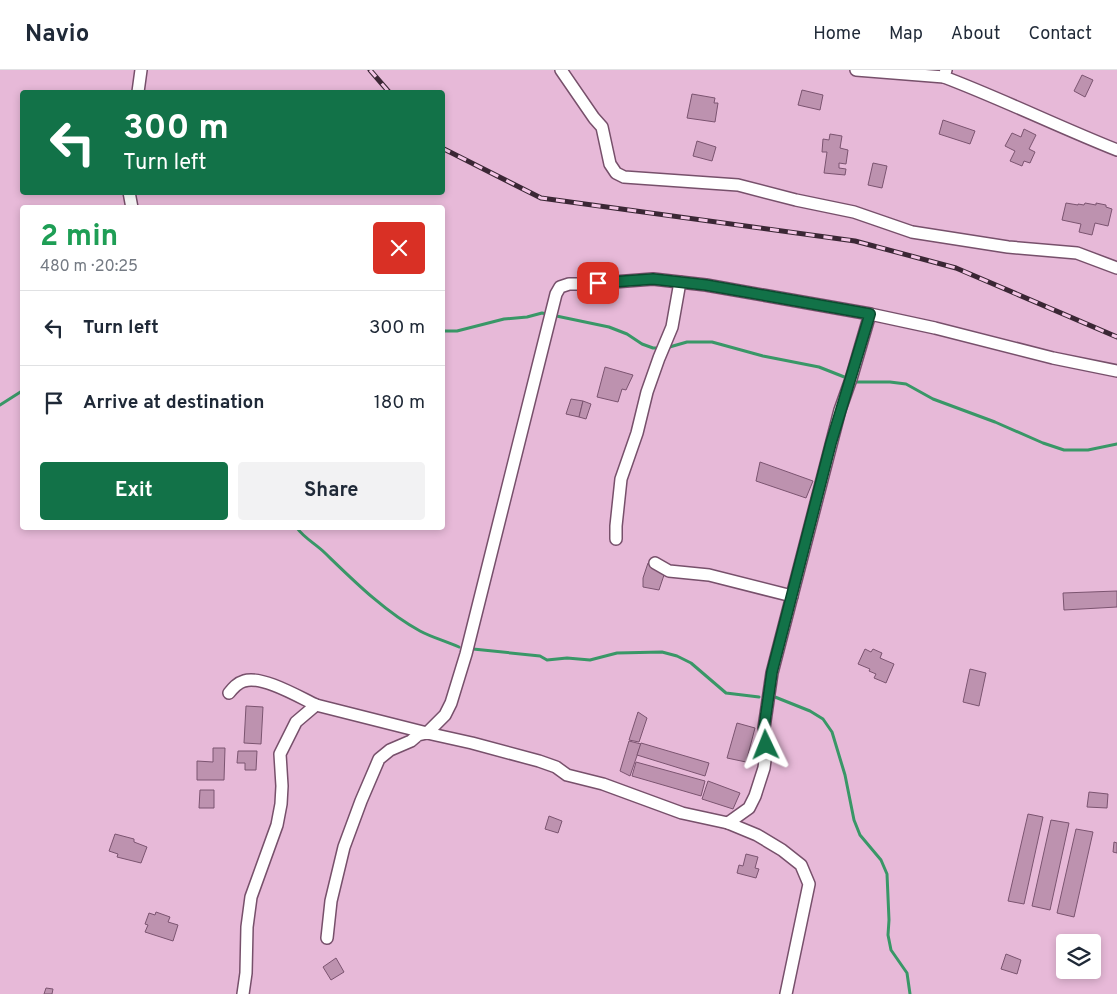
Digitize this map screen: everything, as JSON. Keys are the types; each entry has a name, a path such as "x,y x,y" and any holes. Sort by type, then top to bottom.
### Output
{"street":[{"path":"138,90 141,70"},
{"path":"560,70 602,127 610,164 616,172 624,177 738,185 854,212 912,232 1008,247 1077,253 1117,268"},
{"path":"856,70 945,74 1064,129 1117,150"},
{"path":"327,938 330,901 344,848 379,759 390,750 411,741 418,734 427,733 444,715 451,703 466,654 556,294 560,287 570,284 653,279 706,285 870,314 935,328 1053,358 1117,371"},
{"path":"616,539 621,479 637,433 647,392 672,327 680,282"},
{"path":"728,824 749,808 764,768 766,745 764,728 768,691 840,410 870,314"},
{"path":"655,562 669,570 709,575 792,596"},
{"path":"229,693 236,684 245,680 269,684 316,705 539,761 556,767 567,775 603,784 682,813 728,824 757,835 782,850 801,865 809,884 786,994"},
{"path":"243,994 246,973 247,927 251,897 277,825 281,804 280,754 296,722 316,705"}],"building":[{"path":"1082,75 1093,80 1085,97 1074,91"},
{"path":"802,90 823,95 820,110 798,105"},
{"path":"692,94 715,98 714,103 718,103 715,122 687,118"},
{"path":"943,120 975,131 970,144 939,134"},
{"path":"1024,129 1036,135 1029,149 1035,152 1030,163 1024,161 1022,166 1010,161 1015,151 1005,146 1012,133 1021,137"},
{"path":"830,134 842,136 840,148 848,150 846,164 839,163 839,168 846,169 845,175 824,173 827,152 822,152 823,139 829,140"},
{"path":"697,141 716,147 712,161 693,156"},
{"path":"873,163 887,166 882,188 868,185"},
{"path":"1066,203 1106,205 1106,207 1112,209 1108,226 1095,223 1092,235 1079,232 1081,224 1062,220"},
{"path":"605,367 633,375 626,390 622,389 618,402 597,397"},
{"path":"571,399 583,401 579,417 566,414"},
{"path":"583,401 591,404 586,419 579,417"},
{"path":"760,462 813,481 806,498 756,481"},
{"path":"648,563 666,569 659,590 643,587 643,578"},
{"path":"1117,591 1117,607 1064,610 1063,593"},
{"path":"865,649 871,652 873,649 882,653 880,658 894,664 886,683 874,678 876,674 869,671 870,669 858,664"},
{"path":"970,669 986,673 979,706 963,702"},
{"path":"246,706 263,707 261,744 244,743"},
{"path":"638,712 647,718 639,742 629,740"},
{"path":"737,723 755,728 746,762 727,758"},
{"path":"629,741 641,744 630,776 620,771"},
{"path":"641,743 709,763 705,776 637,755"},
{"path":"213,748 225,748 224,780 197,780 197,761 213,762"},
{"path":"238,751 257,751 256,770 245,770 245,763 237,763"},
{"path":"636,762 705,781 701,796 632,776"},
{"path":"708,781 740,793 733,809 702,799"},
{"path":"200,790 214,790 214,808 199,808"},
{"path":"1089,792 1108,794 1107,808 1087,807"},
{"path":"1028,814 1043,817 1024,904 1008,901"},
{"path":"549,816 562,821 558,833 545,829"},
{"path":"1051,820 1069,823 1050,910 1032,906"},
{"path":"1076,829 1093,832 1074,917 1057,913"},
{"path":"115,834 134,839 134,842 147,847 141,863 117,857 118,854 109,851"},
{"path":"1114,842 1117,843 1117,853 1113,852"},
{"path":"746,854 758,857 755,868 759,869 756,878 737,873 739,865 743,866"},
{"path":"156,912 170,917 168,922 178,925 173,941 145,932 148,925 145,924 149,913 155,915"},
{"path":"1006,954 1021,960 1017,974 1001,969"},
{"path":"336,958 344,972 331,980 323,967"},
{"path":"46,988 53,989 52,994 44,994"}],"waterway":[{"path":"445,331 457,331 504,319 527,317 542,313 609,327 627,334 642,344 653,348 660,348"},
{"path":"666,348 687,342 712,342 763,356 819,367 857,382 906,384 933,399 1064,450 1088,450 1117,444"},
{"path":"0,405 20,392"},
{"path":"299,530 394,615 425,633 459,647"},
{"path":"473,649 540,656 547,660 567,658 590,660 617,653 662,652 677,656 691,663 726,693 759,697"},
{"path":"775,697 810,711 823,719 832,732 845,775 854,820 860,835 881,860 887,874 888,935 891,950 907,973 910,994"}],"railway":[{"path":"370,70 387,90"},
{"path":"445,150 541,198 855,241 956,268 1117,337"}],"route":[{"path":"598,283 653,279 706,285 870,314 840,410 772,672 764,728 766,745"}]}
